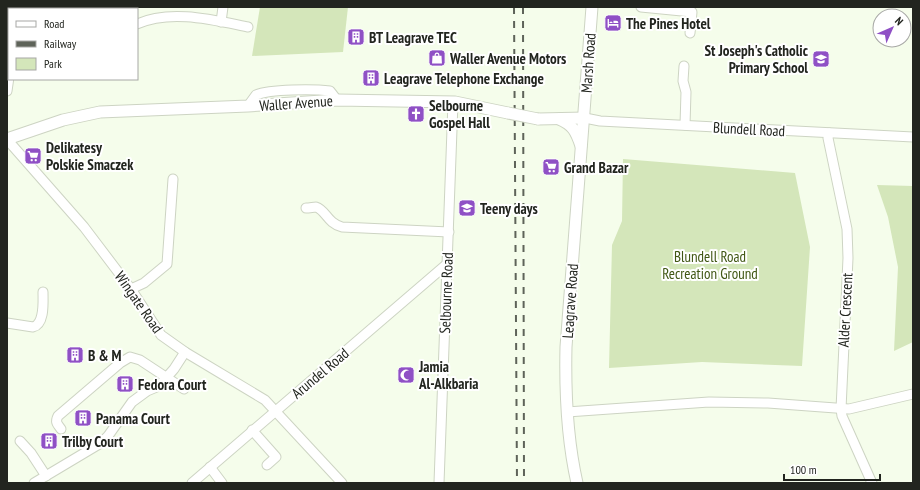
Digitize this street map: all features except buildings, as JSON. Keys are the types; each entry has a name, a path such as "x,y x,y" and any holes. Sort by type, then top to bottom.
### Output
{"main road":[{"name":"Marsh Road","path":"585,118 592,7"},
{"name":"Waller Avenue","path":"9,141 63,120 100,112 248,106 337,100 453,102 538,119 585,118"},
{"name":"Leagrave Road","path":"577,483 574,471 567,412 566,347 585,118"},
{"path":"558,119 573,128 582,148"}],"street":[{"path":"221,22 223,7"},
{"path":"641,7 692,12 690,32"},
{"path":"138,24 147,19 178,16 248,27"},
{"path":"684,66 683,82 686,92 685,125"},
{"path":"7,91 9,80"},
{"name":"Selbourne Road","path":"440,483 453,102"},
{"name":"Blundell Road","path":"585,118 600,121 913,137"},
{"name":"Alder Crescent","path":"829,133 828,138 847,229 848,258 841,409 842,416 872,483"},
{"name":"Wingate Road","path":"9,141 84,227 131,289 161,335 185,352 265,400 276,410 342,483"},
{"path":"131,289 144,283 167,264 173,179"},
{"path":"306,208 316,207 322,211 335,225 342,227 449,232"},
{"name":"Arundel Road","path":"192,483 447,264"},
{"path":"7,323 33,327 37,326 40,323 43,307 43,292"},
{"path":"34,483 101,443 108,436 132,402 147,391 159,386 174,369 185,352"},
{"path":"62,429 57,424 56,420 58,416 120,363 130,357 140,360 184,389"},
{"path":"567,412 709,402 768,403 849,409 913,394"},
{"path":"252,430 276,457 267,465"},
{"path":"20,441 31,453 46,476"},
{"path":"210,467 222,483"}],"green space":[{"path":"260,7 348,7 343,52 252,56"},
{"name":"Blundell Road Recreation Ground","path":"623,159 795,173 810,247 802,366 702,362 609,368 612,245 622,221"},
{"path":"877,185 913,186 913,342 894,351 898,267 888,217"}],"railway":[{"path":"514,7 517,483"},
{"path":"523,7 524,483"}],"place":[{"name":"The Pines Hotel","path":"613,23"},
{"name":"BT Leagrave TEC","path":"356,37"},
{"name":"Waller Avenue Motors","path":"437,58"},
{"name":"St Joseph's Catholic Primary School","path":"821,59"},
{"name":"Leagrave Telephone Exchange","path":"371,78"},
{"name":"Selbourne Gospel Hall","path":"416,114"},
{"name":"Delikatesy Polskie Smaczek","path":"33,156"},
{"name":"Grand Bazar","path":"551,167"},
{"name":"Teeny days","path":"467,208"},
{"name":"B & M","path":"75,355"},
{"name":"Jamia Al-Alkbaria","path":"406,375"},
{"name":"Fedora Court","path":"125,384"},
{"name":"Panama Court","path":"83,418"},
{"name":"Trilby Court","path":"49,441"}]}
